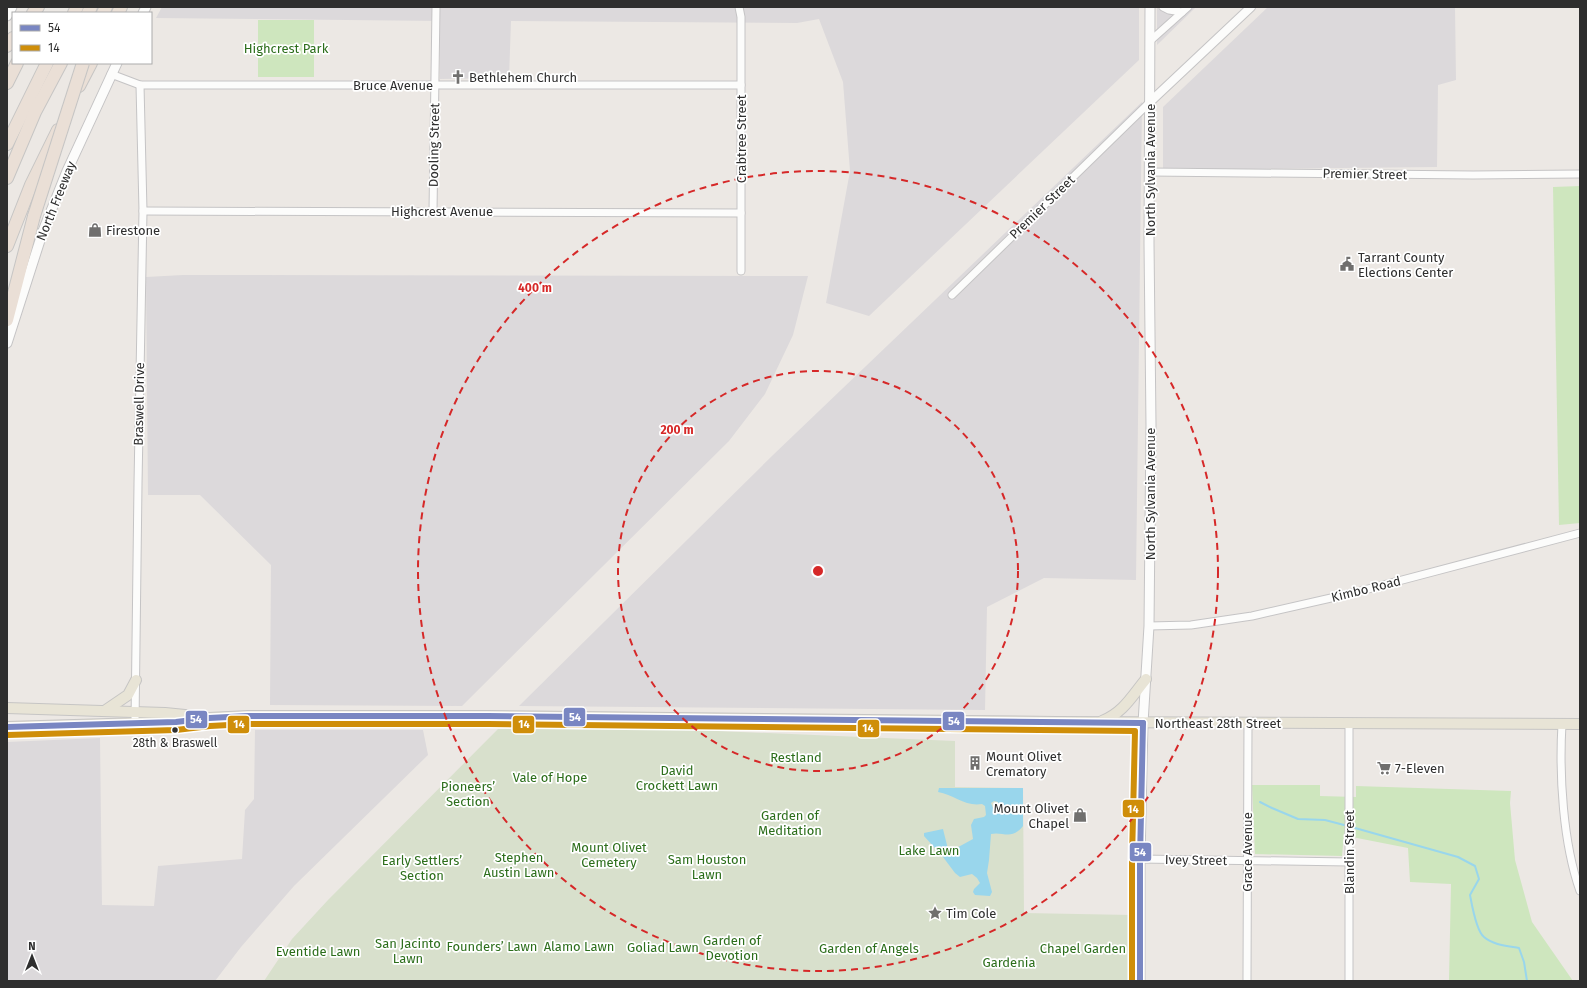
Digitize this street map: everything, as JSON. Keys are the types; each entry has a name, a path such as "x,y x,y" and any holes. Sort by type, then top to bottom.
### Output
{"highway":[{"path":"7,83 16,64"},
{"path":"7,144 47,64"},
{"path":"7,178 35,112 60,64"},
{"path":"7,320 34,216 83,64"},
{"name":"North Freeway","path":"7,246 31,185 91,64"}],"main road":[{"path":"7,16 12,7"},
{"name":"North Sylvania Avenue","path":"1140,981 1140,859 1143,722 1150,626 1150,7"},
{"name":"North Freeway","path":"7,343 43,230 67,171 116,64"},
{"path":"1098,722 1118,713 1126,706 1146,679"},
{"path":"106,710 128,695 136,680"},
{"name":"Northeast 28th Street","path":"7,708 106,710 165,713 209,718"},
{"name":"Northeast 28th Street","path":"7,727 182,722 209,718 306,716 750,718 847,721 1580,724"}],"street":[{"name":"Dooling Street","path":"433,211 436,7"},
{"name":"Crabtree Street","path":"739,7 741,18 741,271"},
{"path":"1163,7 1169,10 1185,9"},
{"path":"1150,102 1252,7"},
{"path":"1150,41 1185,9"},
{"path":"111,74 140,85"},
{"name":"Bruce Avenue","path":"140,85 741,85"},
{"name":"Braswell Drive","path":"135,723 143,210 140,85"},
{"name":"Premier Street","path":"952,294 1150,102"},
{"name":"Premier Street","path":"1150,172 1466,175 1580,174"},
{"name":"Highcrest Avenue","path":"143,210 741,213"},
{"name":"Kimbo Road","path":"1150,626 1191,625 1252,616 1353,593 1580,534"},
{"name":"Grace Avenue","path":"1247,981 1246,861 1248,723"},
{"name":"Blandin Street","path":"1349,723 1349,981"},
{"path":"1562,724 1563,802 1569,852 1580,891"},
{"name":"Ivey Street","path":"1140,859 1349,862"}],"shaded area":[{"path":"162,7 1139,7 1139,60 869,316 826,303 850,171 843,82 819,19 797,23 511,21 509,78 440,79 440,21 156,18"},
{"path":"1157,7 1196,7 1157,45"},
{"path":"1268,7 1455,7 1456,80 1438,85 1437,167 1163,170 1163,107"},
{"path":"1142,102 1136,580 1044,578 987,607 985,710 519,706 773,455"},
{"path":"183,275 808,276 793,335 765,394 729,441 462,706 270,705 271,565 200,495 148,495 146,277"},
{"path":"255,730 423,730 428,755 294,886 241,947 215,981 7,981 7,742 100,738 102,905 154,906 158,866 242,859 245,810 254,799"}],"green space":[{"name":"Highcrest Park","path":"258,20 314,20 314,77 258,77"},
{"path":"1580,186 1580,523 1559,525 1553,187"},
{"name":"Mount Olivet Cemetery","path":"647,728 955,741 955,787 1023,788 1024,913 1132,915 1131,981 264,981 292,939 328,900 498,729"},
{"path":"1252,785 1320,785 1320,796 1356,797 1356,786 1511,791 1510,803 1515,860 1532,922 1573,981 1449,981 1451,884 1410,882 1408,848 1357,838 1344,833 1342,856 1255,854"}],"water":[{"path":"939,788 1023,788 1023,826 1019,831 1011,834 991,834 987,873 992,892 990,896 975,895 973,892 974,889 980,883 977,878 972,874 960,877 924,836 924,833 943,829 948,849 951,851 973,839 971,825 974,819 984,817 986,815 985,806 982,804 971,804 938,792","holes":["994,801 998,802 1000,809 997,812 994,811 991,803"]}],"waterway":[{"path":"1260,802 1298,819 1325,820 1344,825"},
{"path":"1355,828 1458,857 1475,866 1479,879 1470,895 1475,918 1481,934 1492,942 1519,948 1524,962 1527,981"}],"transit line":[{"name":"54","path":"7,727 176,722 209,718 248,716 488,716 1143,723"},
{"name":"54","path":"1140,981 1140,859 1143,723"},
{"name":"14","path":"7,735 176,730 248,724 488,724 1135,731 1132,859 1132,981"}],"place":[{"name":"Bethlehem Church","path":"458,77"},
{"name":"Firestone","path":"95,230"},
{"name":"Tarrant County Elections Center","path":"1347,264"},
{"name":"28th & Braswell","path":"175,730"},
{"name":"Mount Olivet Crematory","path":"975,763"},
{"name":"7-Eleven","path":"1384,768"},
{"name":"Mount Olivet Chapel","path":"1080,815"},
{"name":"Tim Cole","path":"935,913"}],"park label":[{"name":"Restland","path":"796,757"},
{"name":"Vale of Hope","path":"550,777"},
{"name":"David Crockett Lawn","path":"677,778"},
{"name":"Pioneers’ Section","path":"468,794"},
{"name":"Garden of Meditation","path":"790,822"},
{"name":"Lake Lawn","path":"929,850"},
{"name":"Stephen Austin Lawn","path":"519,864"},
{"name":"Sam Houston Lawn","path":"707,866"},
{"name":"Early Settlers’ Section","path":"422,868"},
{"name":"Founders’ Lawn","path":"492,946"},
{"name":"Alamo Lawn","path":"579,946"},
{"name":"Goliad Lawn","path":"663,947"},
{"name":"Garden of Devotion","path":"732,948"},
{"name":"Garden of Angels","path":"869,948"},
{"name":"Chapel Garden","path":"1083,948"},
{"name":"San Jacinto Lawn","path":"408,950"},
{"name":"Eventide Lawn","path":"318,951"},
{"name":"Gardenia","path":"1009,962"}]}
